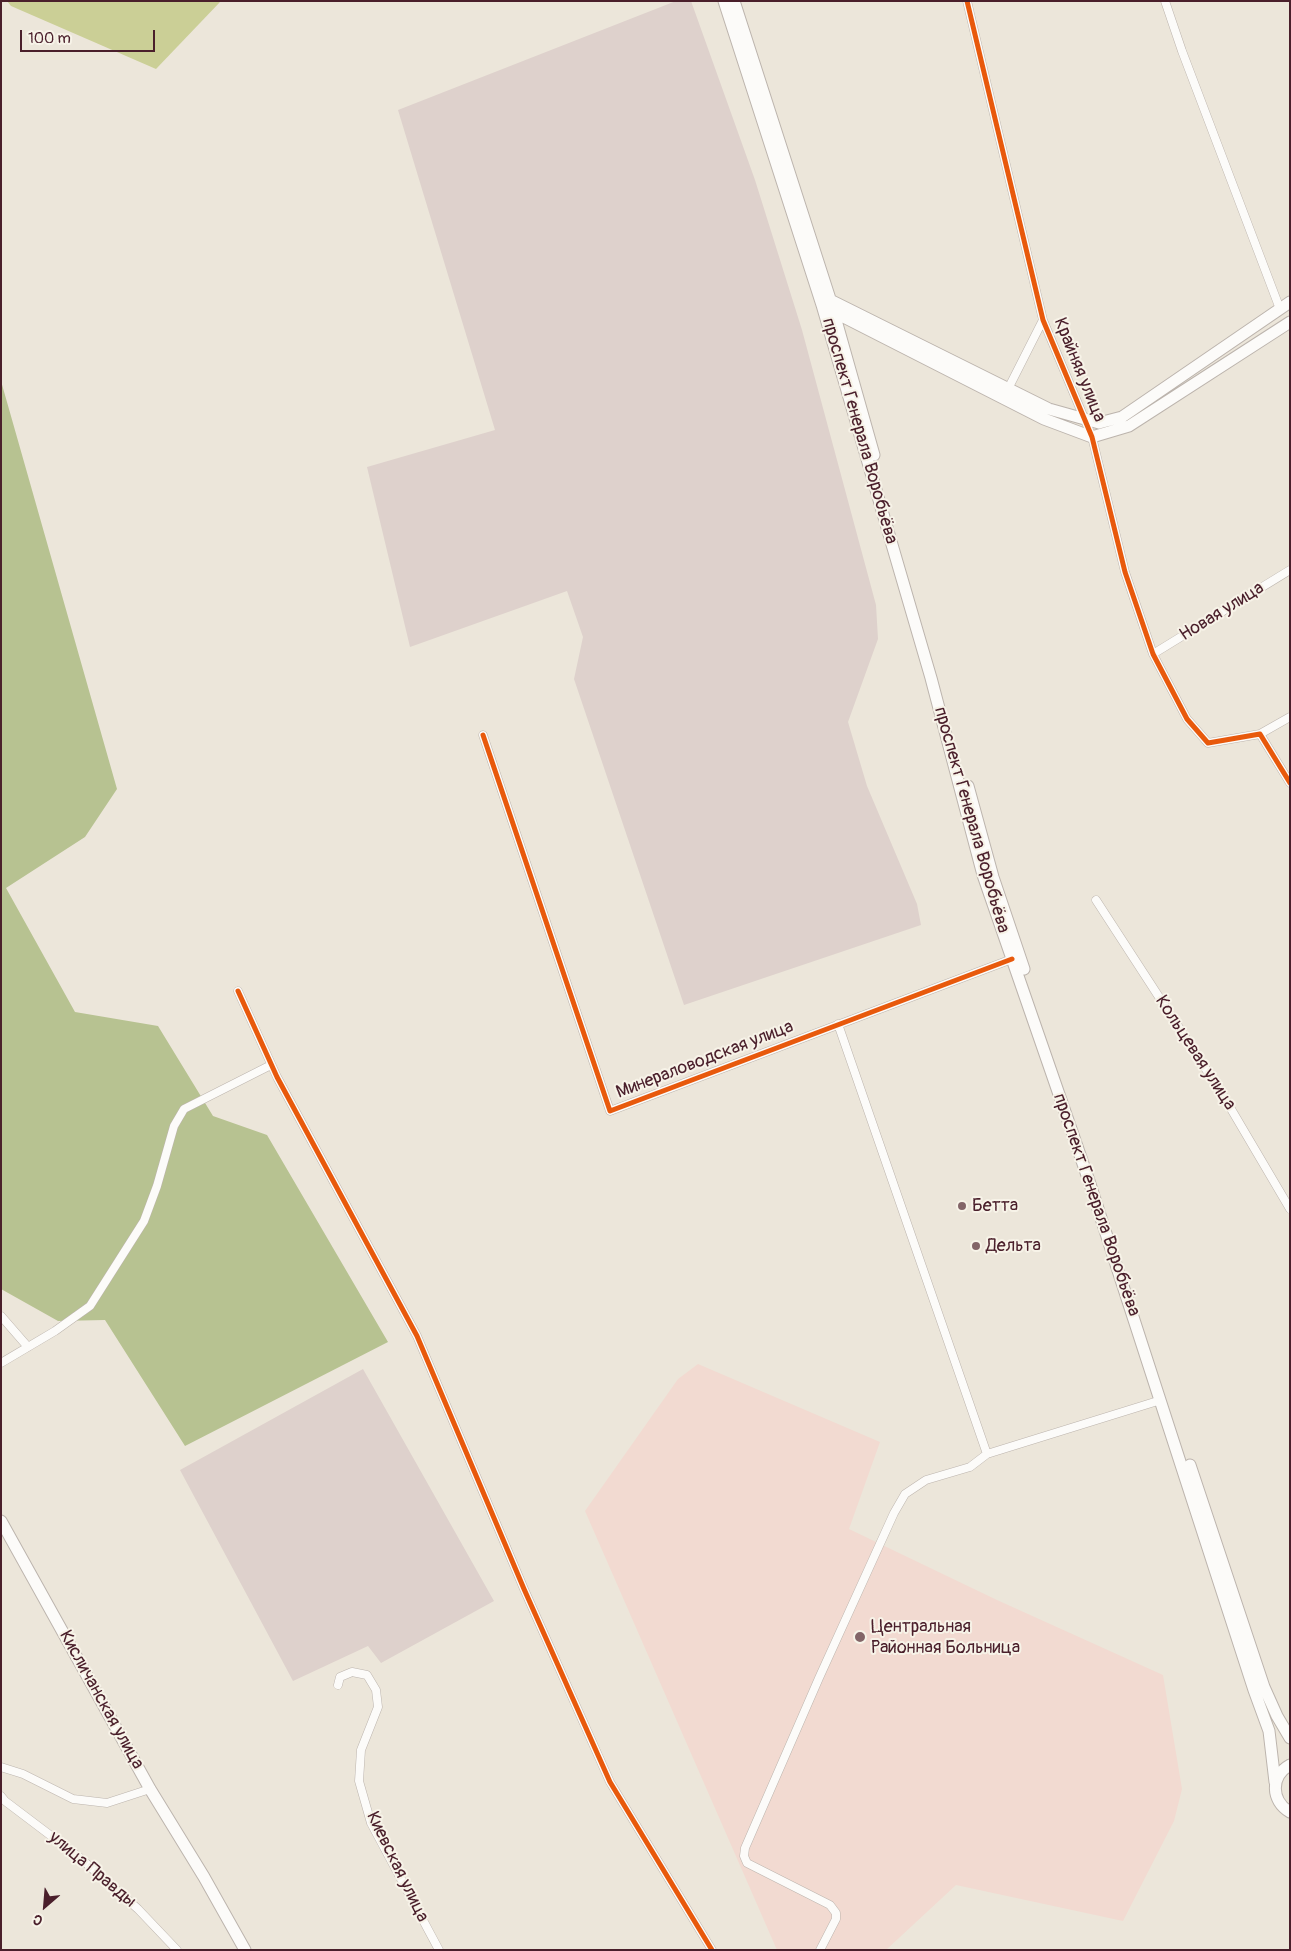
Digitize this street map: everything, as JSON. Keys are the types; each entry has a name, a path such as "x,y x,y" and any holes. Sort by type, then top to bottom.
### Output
{"main road":[{"name":"проспект Генерала Воробьёва","path":"724,1 824,300"},
{"name":"проспект Генерала Воробьёва","path":"734,1 824,300 928,669 983,876 1089,1181 1259,1689"},
{"path":"824,300 834,312 1044,419 1092,437 1128,426 1290,322"},
{"path":"824,300 1049,409 1099,423 1122,417 1285,305"},
{"name":"проспект Генерала Воробьёва","path":"834,312 993,877 1259,1689"},
{"name":"Кисличанская улица","path":"1,1521 150,1789 246,1950"},
{"path":"1259,1689 1290,1738"},
{"path":"1259,1689 1269,1731 1276,1796 1288,1813"},
{"path":"1275,1782 1281,1772 1290,1765"}],"street":[{"name":"Крайняя улица","path":"967,1 1043,320 1092,437 1125,572 1154,654 1187,719 1208,743 1260,734"},
{"path":"1165,1 1182,51 1285,305"},
{"path":"1008,388 1043,320"},
{"name":"Новая улица","path":"1154,654 1290,570"},
{"path":"1290,717 1260,734 1290,783"},
{"name":"Минераловодская улица","path":"483,735 610,1111 1012,959"},
{"name":"Кольцевая улица","path":"1096,900 1224,1097 1290,1209"},
{"path":"238,991 271,1064 418,1336 524,1589 610,1782 712,1950"},
{"path":"838,1024 987,1454"},
{"path":"1,1363 90,1306 144,1221 157,1186 174,1126 184,1109 271,1064"},
{"path":"1,1316 28,1347"},
{"path":"820,1950 836,1919 836,1913 830,1905 747,1863 744,1856 748,1841 823,1670 905,1494 926,1480 970,1467 987,1454 1161,1400"},
{"name":"Киевская улица","path":"338,1685 340,1677 352,1672 367,1675 376,1690 378,1706 361,1750 359,1781 371,1823 438,1950"},
{"path":"1,1767 23,1774 73,1799 107,1803 150,1789"},
{"name":"улица Правды","path":"1,1796 79,1857 138,1908 177,1950"}],"shaded area":[{"path":"676,1 691,1 755,180 802,330 876,605 878,639 848,722 867,786 917,904 921,925 684,1005 574,679 583,637 567,591 410,647 367,467 495,430 398,110"},
{"name":"Центральная Районная Больница","path":"698,1364 880,1442 849,1529 997,1600 1163,1675 1182,1789 1174,1821 1123,1921 956,1885 886,1950 777,1950 585,1511 678,1379"},
{"path":"363,1369 494,1601 381,1663 368,1646 293,1681 180,1470"}],"green space":[{"path":"7,1 221,1 156,69 11,6"},
{"path":"1,381 117,789 85,837 6,888 75,1012 158,1026 213,1116 267,1135 388,1342 185,1446 105,1320 58,1321 1,1289"}],"cycle path":[{"path":"967,1 1043,320 1092,437 1125,572 1153,654 1187,719 1208,743 1260,734 1290,783"},
{"path":"483,735 610,1111 1012,959"},
{"path":"238,991 277,1077 417,1336 524,1589 610,1782 712,1950"}],"place":[{"name":"Бетта","path":"962,1206"},
{"name":"Дельта","path":"976,1246"},
{"name":"Центральная Районная Больница","path":"860,1637"}]}
